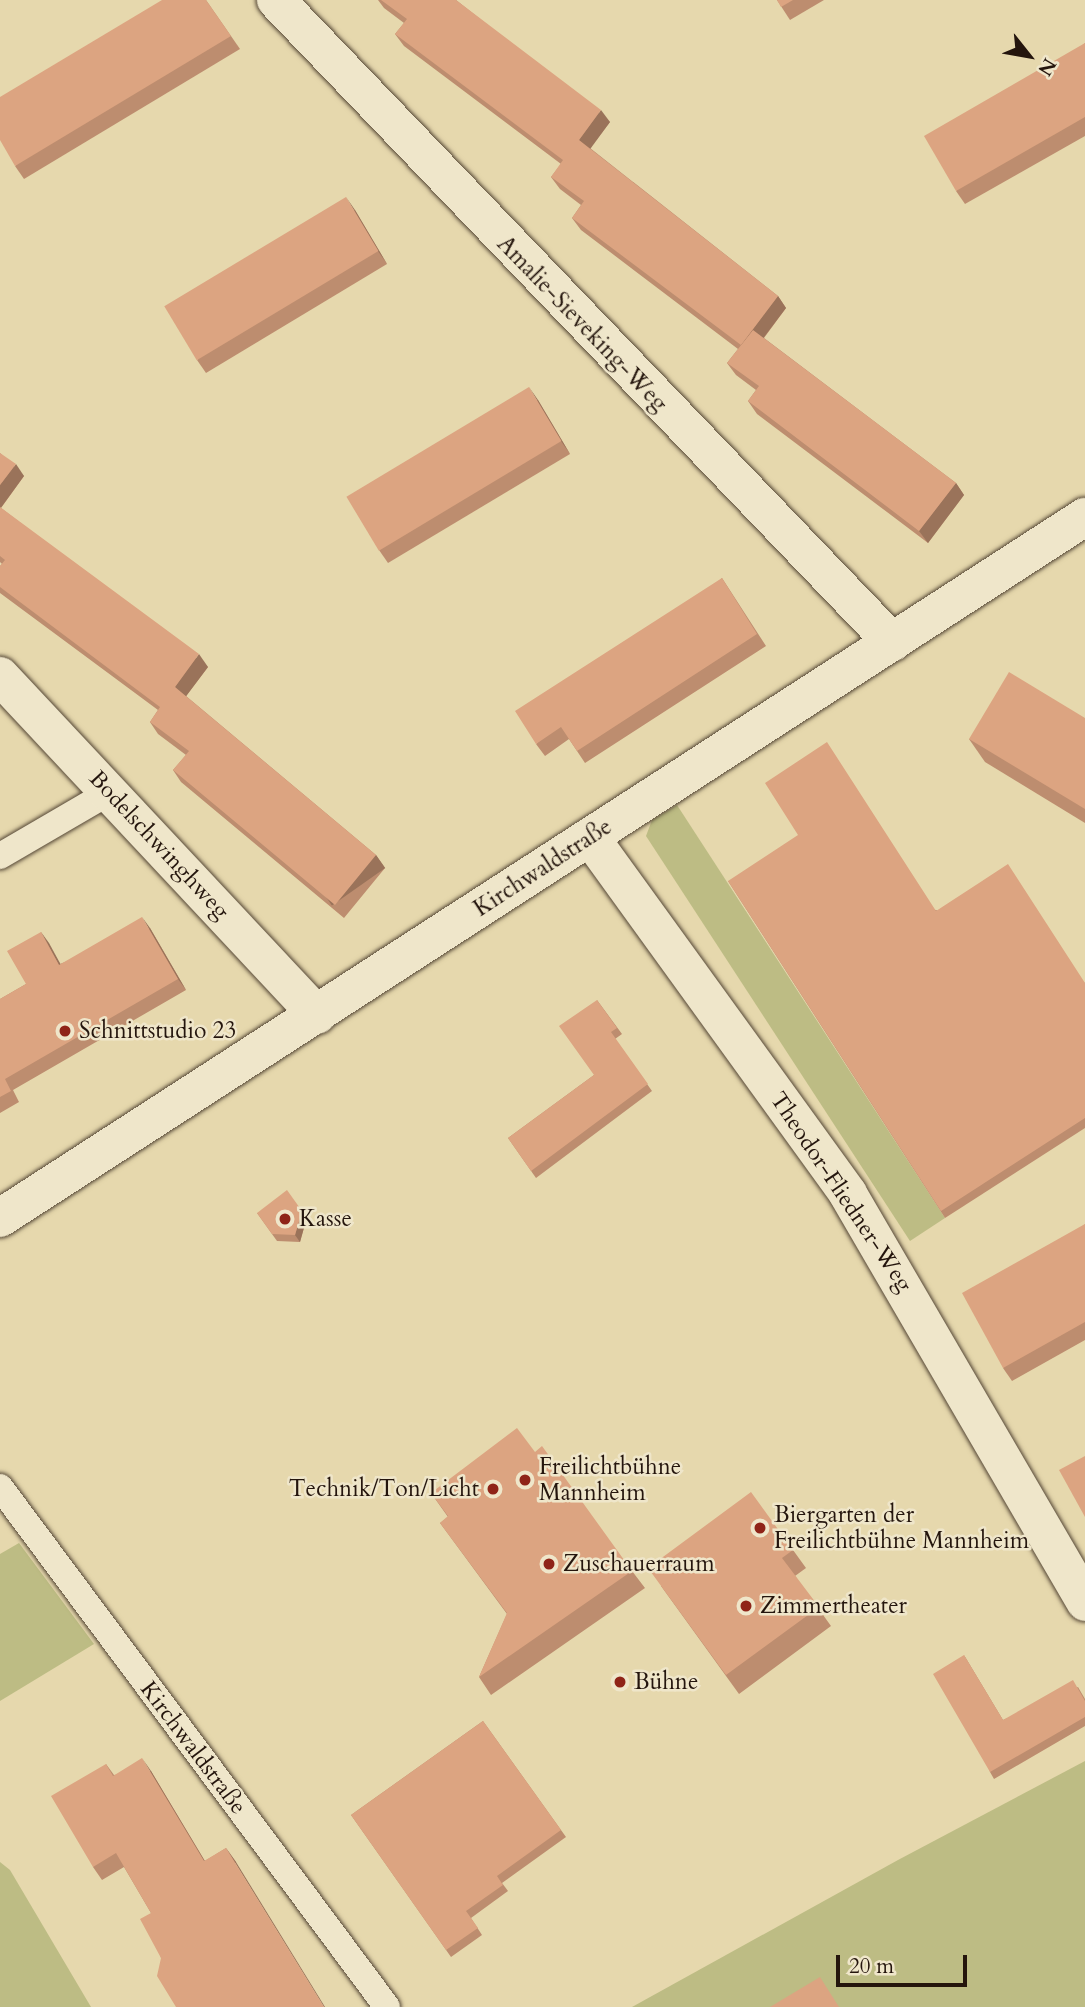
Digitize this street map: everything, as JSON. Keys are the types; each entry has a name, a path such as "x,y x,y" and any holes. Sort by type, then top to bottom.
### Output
{"street":[{"name":"Amalie-Sieveking-Weg","path":"276,0 892,642"},
{"name":"Kirchwaldstraße","path":"0,1218 1085,517"},
{"name":"Bodelschwinghweg","path":"0,676 317,1014"},
{"name":"Theodor-Fliedner-Weg","path":"590,837 848,1194 1085,1602"}],"lane":[{"path":"0,856 110,792"},
{"name":"Kirchwaldstraße","path":"0,1488 387,2007"}],"shaded area":[{"path":"677,805 945,1218 910,1241 646,836 652,820"},
{"path":"19,1543 94,1644 0,1701 0,1554"},
{"path":"1085,1761 1085,2007 632,2007 898,1860"},
{"path":"0,1862 10,1870 91,2007 0,2007"}],"building":[{"path":"162,0 206,0 231,36 15,166 0,140 0,97"},
{"path":"381,0 456,0 601,110 579,140 778,296 741,345 572,218 584,201 551,177 563,160 395,34 407,19"},
{"path":"777,0 793,0 781,7"},
{"path":"1085,43 1085,117 956,191 924,136"},
{"path":"346,197 378,251 197,360 164,306"},
{"path":"753,330 956,483 919,531 748,401 759,386 727,363"},
{"path":"529,387 561,441 379,551 346,497"},
{"path":"0,453 16,464 0,485"},
{"path":"0,507 199,654 175,687 376,855 335,905 173,770 189,751 150,722 160,707 0,587 0,566 5,560 0,556"},
{"path":"722,578 757,634 577,751 561,727 536,744 515,711"},
{"path":"1009,672 1085,718 1085,809 969,739"},
{"path":"827,742 936,911 1008,864 1085,983 1085,1118 941,1211 728,881 798,835 765,783"},
{"path":"142,917 178,979 5,1079 11,1091 0,1097 0,999 26,984 7,951 41,932 59,965"},
{"path":"597,1000 617,1028 611,1032 648,1084 531,1171 508,1138 594,1075 559,1026"},
{"name":"Kasse","path":"287,1190 302,1211 295,1235 272,1234 257,1213"},
{"path":"1085,1224 1085,1322 1003,1368 962,1293"},
{"name":"Zuschauerraum","path":"517,1428 535,1452 542,1446 632,1571 479,1677 507,1613 440,1523 448,1516 431,1493"},
{"path":"1085,1456 1085,1517 1059,1470"},
{"name":"Zimmertheater","path":"751,1492 793,1550 782,1558 819,1607 726,1675 648,1568"},
{"path":"964,1655 1003,1720 1073,1680 1085,1701 1085,1717 990,1772 933,1674"},
{"path":"483,1721 561,1830 497,1876 503,1885 466,1911 478,1928 446,1950 351,1815"},
{"path":"142,1758 204,1861 226,1848 324,2007 176,2007 157,1976 161,1958 140,1919 151,1913 116,1853 93,1867 51,1796 106,1764 113,1776"},
{"path":"820,1977 839,2007 770,2007"}],"place":[{"name":"Schnittstudio 23","path":"65,1031"},
{"name":"Kasse","path":"285,1219"},
{"name":"Freilichtbühne Mannheim","path":"525,1480"},
{"name":"Technik/Ton/Licht","path":"493,1489"},
{"name":"Biergarten der Freilichtbühne Mannheim","path":"760,1528"},
{"name":"Zuschauerraum","path":"549,1564"},
{"name":"Zimmertheater","path":"746,1606"},
{"name":"Bühne","path":"620,1682"}]}
